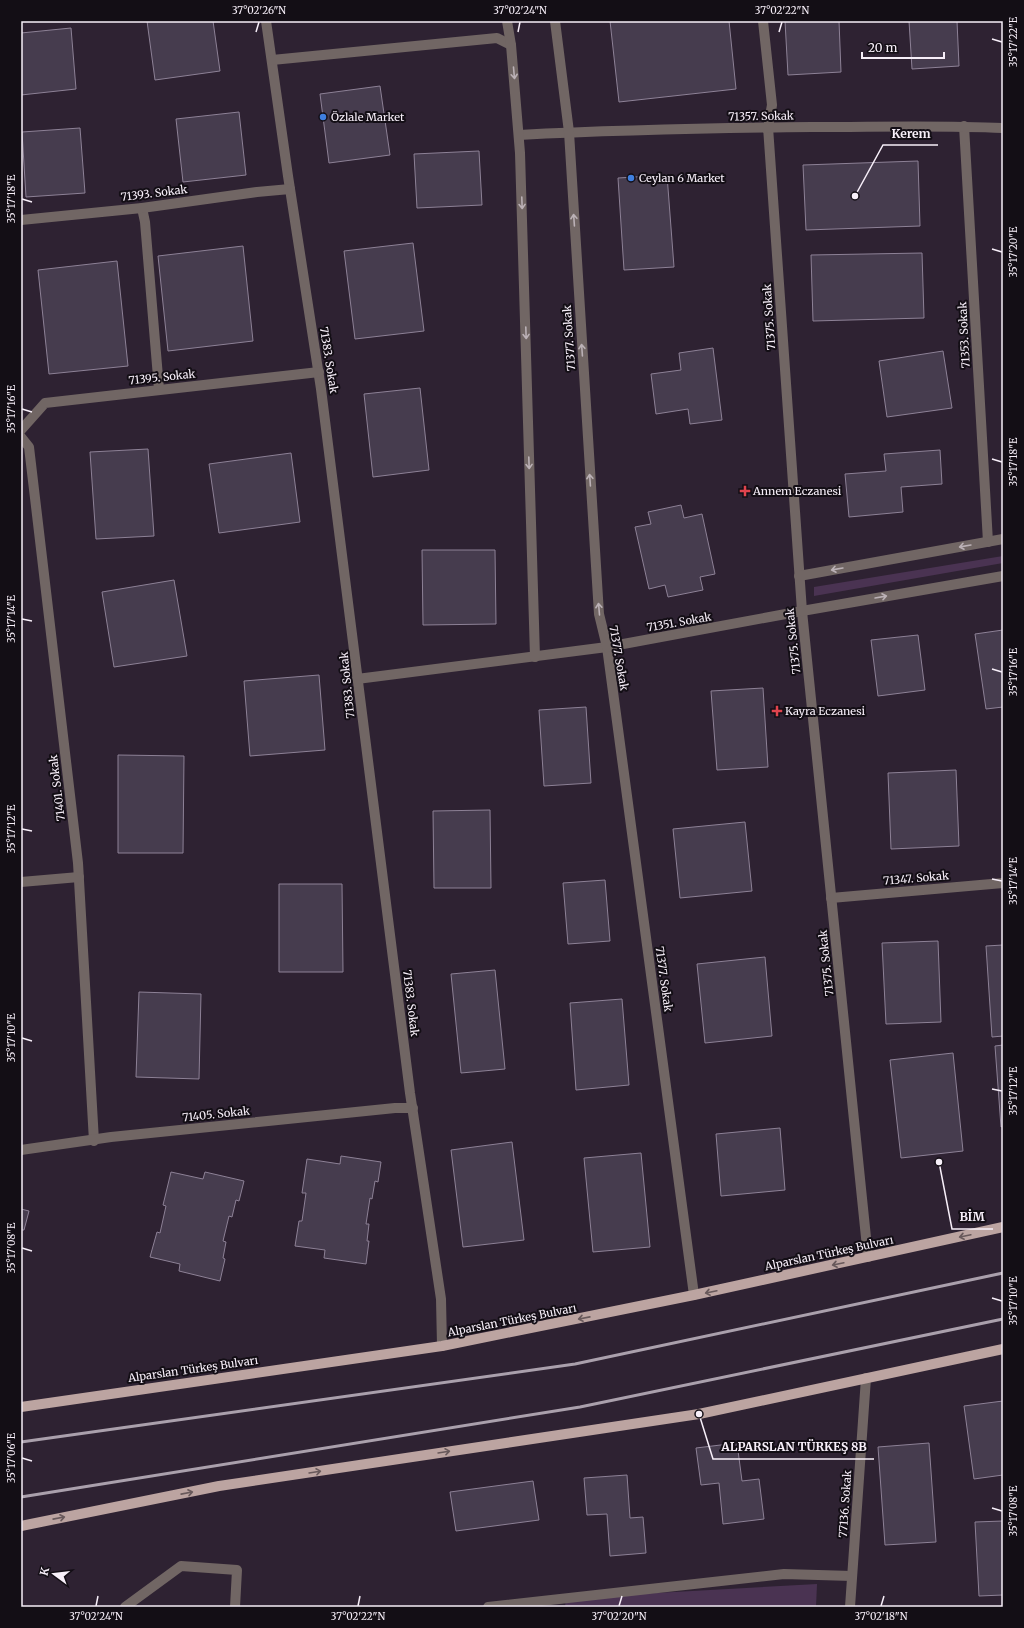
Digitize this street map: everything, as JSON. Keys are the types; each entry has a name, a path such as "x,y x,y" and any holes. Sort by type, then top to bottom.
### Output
{"main road":[{"name":"Alparslan Türkeş Bulvarı","path":"21,1407 442,1346 694,1295 1003,1227"},
{"path":"21,1526 219,1486 699,1414 1003,1349"}],"street":[{"name":"71383. Sokak","path":"266,21 290,189 319,372 357,662 357,680 413,1108 441,1299 442,1346"},
{"path":"506,21 511,45 519,135 535,657"},
{"name":"71377. Sokak","path":"555,21 568,132 599,614 607,647 694,1295"},
{"name":"71375. Sokak","path":"763,21 772,106 768,128 799,576 868,1257"},
{"path":"272,60 497,38 511,45"},
{"name":"71357. Sokak","path":"519,135 568,132 768,128 964,126 1003,128"},
{"name":"71353. Sokak","path":"964,126 988,542"},
{"name":"71393. Sokak","path":"21,220 142,208 257,192 290,189"},
{"path":"142,208 145,222 159,389"},
{"name":"71395. Sokak","path":"21,430 45,403 319,372"},
{"name":"71401. Sokak","path":"21,437 29,447 79,877 94,1140"},
{"path":"799,576 1003,539"},
{"name":"71351. Sokak","path":"357,680 607,647 1003,576"},
{"path":"21,882 79,877"},
{"name":"71347. Sokak","path":"831,898 1003,883"},
{"name":"71405. Sokak","path":"21,1150 111,1137 395,1108 413,1108"},
{"name":"77136. Sokak","path":"850,1607 866,1378"},
{"path":"125,1607 181,1566 237,1570 235,1607"},
{"path":"488,1607 784,1574 852,1576"}],"shaded area":[{"path":"1003,556 1003,563 814,596 814,587"},
{"path":"817,1584 816,1607 565,1607 566,1598"}],"building":[{"path":"147,21 213,21 220,71 155,80"},
{"path":"610,21 729,21 736,89 619,102"},
{"path":"785,21 839,21 841,72 788,75"},
{"path":"909,21 957,21 959,66 912,69"},
{"path":"71,28 76,89 21,95 21,33"},
{"path":"380,86 390,155 329,163 320,94"},
{"path":"239,112 246,175 183,182 176,119"},
{"path":"80,128 85,193 26,197 22,132"},
{"path":"479,151 482,205 417,208 414,154"},
{"path":"918,161 920,226 806,230 803,165"},
{"path":"667,175 674,267 624,270 618,178"},
{"path":"413,243 424,331 355,339 344,251"},
{"path":"243,246 253,341 168,351 158,256"},
{"path":"922,253 924,318 813,321 811,255"},
{"path":"117,261 128,366 49,374 38,270"},
{"path":"713,348 722,420 690,424 688,409 656,414 651,374 681,370 679,353"},
{"path":"943,351 952,408 887,417 879,361"},
{"path":"420,388 429,470 373,477 364,394"},
{"path":"148,449 154,536 96,539 90,452"},
{"path":"940,450 942,484 901,487 903,512 849,517 845,474 886,471 884,454"},
{"path":"291,453 300,522 219,533 209,464"},
{"path":"681,505 684,518 702,514 715,574 700,577 703,590 668,597 665,585 649,589 635,527 651,524 648,512"},
{"path":"422,550 495,550 496,624 423,625"},
{"path":"174,580 187,656 114,667 102,592"},
{"path":"1003,630 1003,707 986,709 975,634"},
{"path":"918,635 925,690 878,696 871,640"},
{"path":"319,675 325,750 250,756 244,681"},
{"path":"763,688 768,767 717,770 711,691"},
{"path":"586,707 591,783 544,786 539,710"},
{"path":"118,755 184,756 183,853 118,853"},
{"path":"956,770 959,846 891,849 888,773"},
{"path":"490,810 491,888 434,888 433,811"},
{"path":"745,822 752,891 680,898 673,829"},
{"path":"605,880 610,941 568,944 563,883"},
{"path":"279,884 342,884 343,972 279,972"},
{"path":"938,941 941,1022 886,1024 882,943"},
{"path":"1003,945 1003,1036 992,1037 986,946"},
{"path":"765,957 772,1036 705,1043 697,964"},
{"path":"495,970 505,1069 461,1073 451,974"},
{"path":"139,992 201,994 199,1079 136,1077"},
{"path":"622,999 629,1085 576,1090 570,1003"},
{"path":"1003,1045 1003,1126 1001,1127 995,1046"},
{"path":"953,1053 963,1151 901,1158 890,1060"},
{"path":"780,1128 785,1190 721,1196 716,1134"},
{"path":"512,1142 524,1240 463,1247 451,1150"},
{"path":"641,1153 650,1247 593,1252 584,1158"},
{"path":"341,1156 381,1162 378,1182 375,1181 372,1199 370,1198 366,1224 369,1224 367,1241 369,1241 366,1264 324,1258 325,1250 295,1246 299,1221 302,1221 306,1193 302,1193 307,1159 340,1164"},
{"path":"171,1172 203,1179 205,1172 244,1181 239,1201 236,1200 232,1217 229,1216 223,1241 226,1242 223,1258 225,1259 220,1281 179,1271 180,1264 150,1257 157,1232 160,1233 166,1206 163,1205"},
{"path":"21,1209 29,1211 24,1230 21,1230"},
{"path":"1003,1401 1003,1475 974,1479 964,1406"},
{"path":"737,1443 742,1481 759,1479 764,1519 723,1524 719,1483 701,1485 696,1448"},
{"path":"929,1443 936,1542 885,1545 878,1447"},
{"path":"627,1475 630,1518 643,1517 646,1553 610,1556 607,1514 587,1515 584,1478"},
{"path":"533,1481 539,1520 456,1531 450,1492"},
{"path":"1003,1521 1003,1595 979,1596 975,1522"}],"railway":[{"path":"21,1442 575,1364 1003,1273"},
{"path":"21,1497 580,1407 1003,1319"}],"place":[{"name":"Özlale Market","path":"323,117"},
{"name":"Ceylan 6 Market","path":"631,178"},
{"name":"Kerem","path":"855,196"},
{"name":"Annem Eczanesi","path":"745,491"},
{"name":"Kayra Eczanesi","path":"777,711"},
{"name":"BİM","path":"939,1162"},
{"name":"ALPARSLAN TÜRKEŞ 8B","path":"699,1414"}]}
